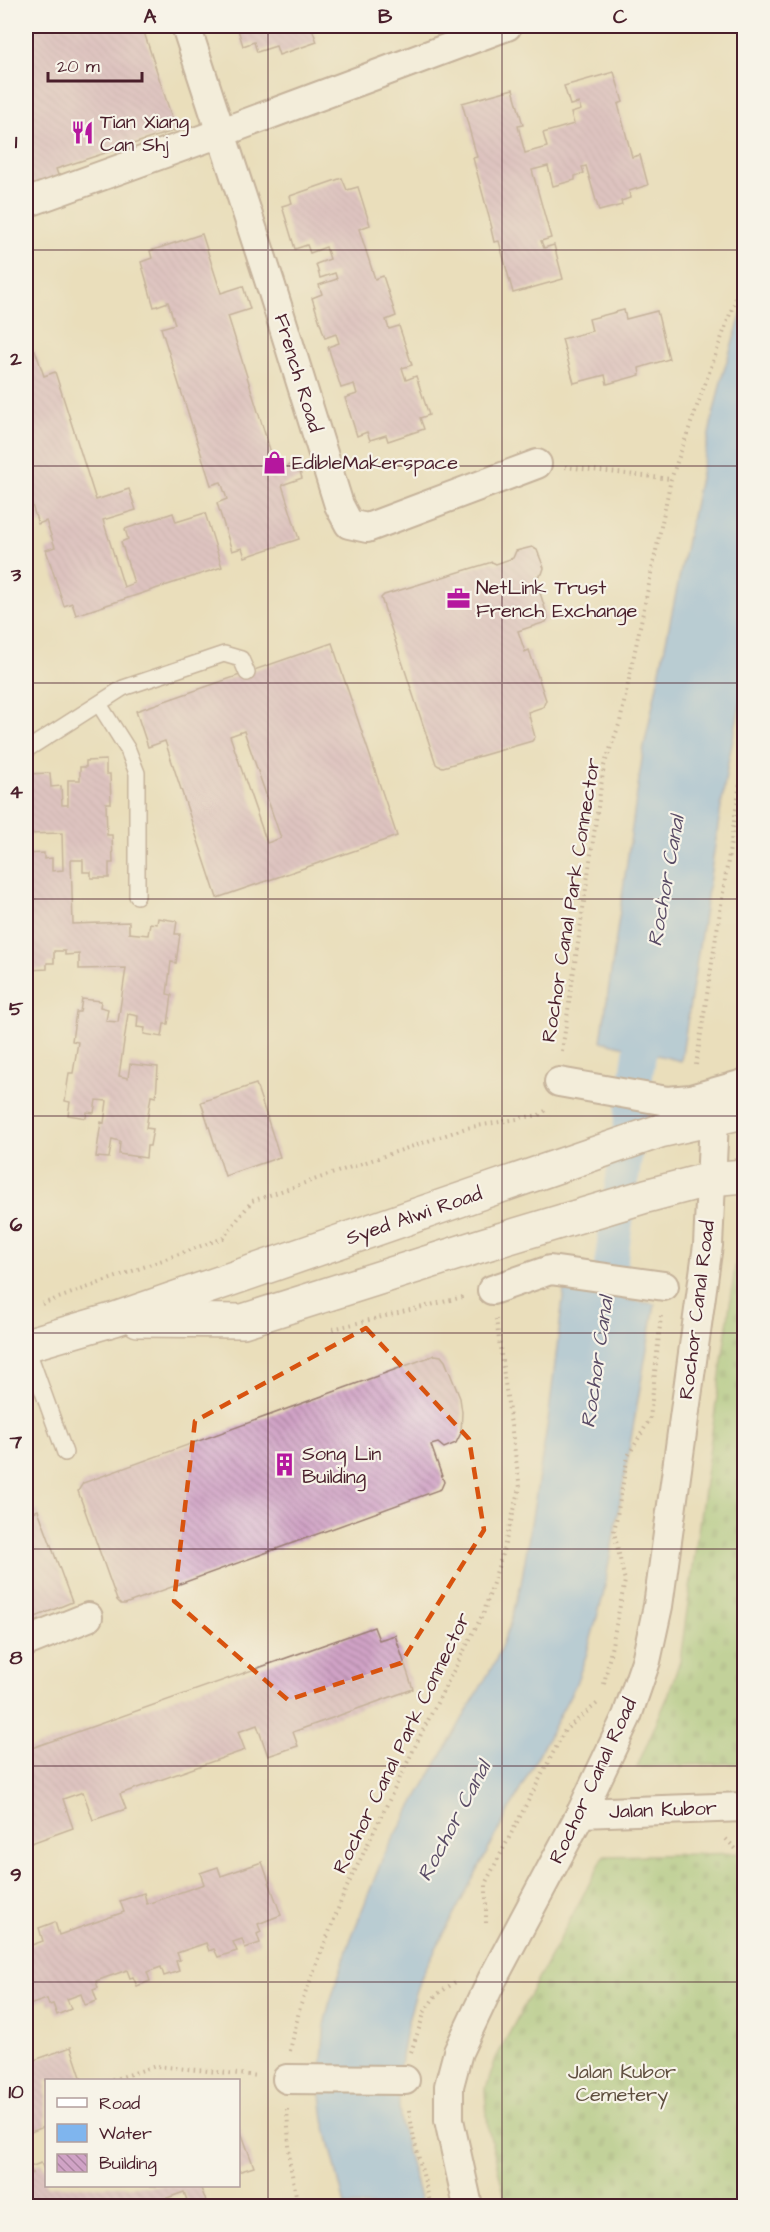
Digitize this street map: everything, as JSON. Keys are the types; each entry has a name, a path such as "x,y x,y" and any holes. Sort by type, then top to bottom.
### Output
{"street":[{"name":"French Road","path":"186,26 271,286 339,505 349,525 367,528 537,464"},
{"path":"26,203 507,26"},
{"path":"567,1083 695,1112 744,1084"},
{"name":"Rochor Canal Road","path":"468,2206 449,2120 449,2086 458,2052 492,1980 581,1814 627,1716 646,1661 658,1606 708,1245 711,1179 695,1112"},
{"name":"Syed Alwi Road","path":"26,1344 115,1319 501,1186 695,1112"},
{"name":"Syed Alwi Road","path":"115,1319 243,1321 646,1196 711,1179 744,1176"},
{"path":"492,1290 550,1270 653,1285"},
{"path":"26,1642 88,1617"},
{"name":"Jalan Kubor","path":"581,1814 744,1807"},
{"path":"287,2079 400,2080"}],"lane":[{"path":"26,750 123,688 224,654 241,659 247,673"},
{"path":"99,704 128,750 137,773 137,896"},
{"path":"26,1344 65,1453"}],"path":[{"name":"Rochor Canal Park Connector","path":"36,1306 223,1238 252,1201 466,1128 539,1115 554,1105 567,1083 604,765 620,722 671,478 744,275"},
{"path":"537,464 671,478"},
{"path":"695,1112 744,758"},
{"path":"482,1932 487,1922 486,1882 565,1730 600,1702 626,1581 614,1532 628,1456 650,1419 653,1285"},
{"name":"Rochor Canal Park Connector","path":"298,2206 289,2154 287,2079 291,2040 300,2007 355,1870 484,1612 520,1488 492,1290"},
{"path":"431,2206 400,2080 425,2011 436,1995 458,1980"},
{"path":"115,2079 156,2066 287,2079"}],"highlighted area":[{"path":"366,1328 469,1439 484,1530 401,1663 288,1700 174,1601 195,1421"}],"green space":[{"path":"744,1204 744,1763 637,1767 668,1696 680,1660"},
{"name":"Jalan Kubor Cemetery","path":"744,1853 744,2206 507,2206 488,2128 485,2092 496,2058 604,1856"}],"water":[{"path":"744,306 744,686 728,763 681,1061 601,1041 643,752 712,420 722,377"},
{"path":"564,1290 655,1304 603,1596 575,1686 423,1973 411,2008 400,2062 400,2117 422,2206 345,2206 324,2120 320,2085 325,2021 350,1941 383,1857 495,1662 509,1627 521,1584 548,1421"}],"building":[{"path":"26,26 142,26 176,130 56,169 62,186 26,198"},
{"path":"237,26 311,26 317,42 279,55 276,46 257,52 254,42 243,46"},
{"path":"614,72 623,102 618,104 632,157 640,155 648,185 629,191 630,198 621,201 622,205 599,211 586,166 582,167 584,173 575,176 575,180 553,186 548,166 532,170 551,238 541,241 544,248 554,245 563,279 513,293 499,241 494,242 473,158 477,157 462,103 513,89 523,125 518,126 525,153 547,147 543,133 574,124 571,113 581,110 579,103 570,105 564,86"},
{"path":"342,178 347,190 358,187 370,225 359,229 375,279 383,276 396,316 386,320 389,329 399,326 412,365 402,368 406,380 416,376 429,415 420,418 424,429 388,441 386,435 370,440 367,432 357,436 345,398 357,394 354,384 341,388 328,347 339,343 336,334 325,338 312,298 322,294 319,285 337,279 335,273 320,278 316,264 330,259 326,247 310,253 307,245 295,249 282,206 292,203 290,196"},
{"path":"202,234 221,293 243,286 250,309 228,316 276,469 297,463 302,478 282,485 299,539 245,557 242,548 232,551 217,503 227,499 221,482 211,485 161,328 175,324 168,302 154,307 141,262 152,258 150,251"},
{"path":"624,310 626,319 657,311 669,359 639,368 640,375 607,384 605,375 574,383 562,339 592,331 589,319"},
{"path":"35,350 44,376 55,372 96,500 129,489 136,510 103,520 124,587 134,583 121,542 128,539 125,529 173,513 176,522 205,513 222,567 76,615 72,603 64,606 46,550 55,547 46,521 38,524 26,486 26,353"},
{"path":"532,547 537,550 544,568 542,574 535,577 548,618 546,622 518,631 525,652 529,650 546,700 543,707 528,712 535,737 532,741 443,767 439,766 436,764 381,598 384,595 492,562 496,564 513,558 516,551"},
{"path":"332,643 397,836 217,898 165,741 148,747 136,711","holes":["244,731 281,838 267,843 230,736"]},
{"path":"106,760 106,774 110,774 111,803 106,803 107,835 112,835 113,863 109,863 109,878 91,878 91,872 83,872 83,860 71,860 73,924 129,922 129,933 148,935 150,923 157,924 158,918 177,921 175,934 180,934 176,963 171,962 167,994 172,995 168,1024 164,1024 162,1037 144,1034 145,1028 137,1027 138,1016 128,1014 119,1076 128,1078 130,1064 158,1067 156,1097 151,1096 146,1128 153,1129 150,1146 147,1146 146,1158 119,1154 120,1141 112,1139 109,1158 96,1157 101,1122 104,1123 107,1101 96,1100 94,1113 87,1112 86,1118 68,1115 70,1102 65,1101 69,1073 73,1073 78,1042 72,1041 76,1012 80,1012 82,999 101,1001 100,1007 108,1009 106,1021 118,1022 126,968 79,969 79,954 65,955 65,951 54,951 54,963 47,963 47,969 29,970 28,957 26,957 26,928 28,928 26,854 44,853 44,859 52,858 52,871 63,870 62,833 27,834 26,774 50,773 51,787 61,786 62,805 68,805 68,780 80,780 80,767 86,767 86,761"},
{"path":"256,1084 280,1157 225,1176 201,1102"},
{"name":"Song Lin Building","path":"435,1355 441,1356 445,1361 460,1398 462,1412 461,1433 456,1443 444,1448 438,1443 431,1445 444,1482 441,1489 125,1604 117,1600 78,1491 83,1483"},
{"path":"38,1510 72,1602 26,1621 26,1515"},
{"path":"374,1627 379,1640 395,1635 413,1689 293,1732 298,1746 268,1756 257,1725 238,1732 245,1750 120,1794 126,1809 93,1820 83,1792 63,1799 73,1828 26,1845 26,1750"},
{"path":"262,1862 281,1915 258,1924 261,1932 257,1934 260,1943 245,1948 242,1939 233,1942 237,1951 218,1957 214,1949 209,1951 206,1943 177,1953 180,1960 176,1961 179,1971 164,1976 161,1967 147,1972 150,1981 137,1986 127,1970 96,1981 98,1988 93,1990 97,2001 85,2005 81,1994 67,1999 71,2009 57,2015 53,2004 49,2005 47,1999 26,2006 26,1947 43,1941 39,1928 55,1922 59,1935 124,1912 120,1901 144,1893 147,1904 204,1884 200,1873 218,1867 221,1876"},
{"path":"71,2047 82,2079 45,2079 45,2126 26,2134 26,2063"},
{"path":"240,2129 254,2167 240,2171"},
{"path":"41,2163 45,2168 45,2187 200,2187 208,2206 189,2206 184,2192 145,2206 26,2206 26,2176 32,2173 30,2167"}],"waterway":[{"name":"Rochor Canal","path":"600,1342 646,1007"}],"place":[{"name":"Tian Xiang Can Shj","path":"82,133"},
{"name":"EdibleMakerspace","path":"274,463"},
{"name":"NetLink Trust French Exchange","path":"458,599"},
{"name":"Song Lin Building","path":"284,1465"}]}
